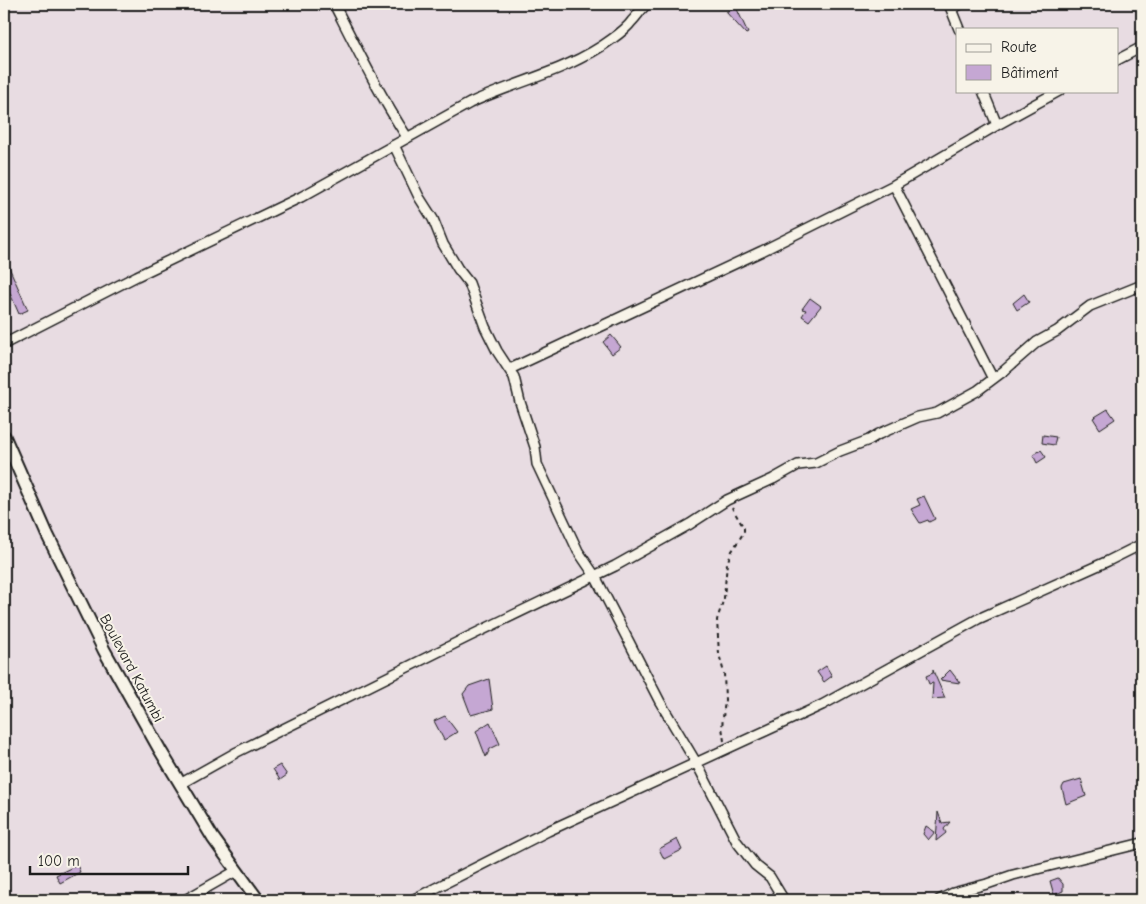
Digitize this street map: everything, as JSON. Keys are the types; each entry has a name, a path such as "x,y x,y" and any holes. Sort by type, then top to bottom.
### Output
{"street":[{"path":"334,4 390,112 407,137"},
{"path":"4,344 137,276 302,197 470,103 497,91 546,75 576,60 611,39 631,22 647,4"},
{"path":"959,28 950,6 961,4"},
{"path":"1118,59 1142,47"},
{"path":"983,92 996,125"},
{"path":"510,369 762,251 894,185 996,125 1058,92"},
{"path":"394,145 419,197 433,220 443,244 458,270 469,283 485,326 514,377 535,447 537,464 578,551 595,576 660,702 697,764 737,842 756,865 770,877 784,900"},
{"path":"894,185 992,379"},
{"path":"180,784 237,752 459,641 595,576 690,524 727,500 773,479 798,465 816,463 918,417 937,413 977,391 1037,342 1057,331 1090,306 1142,285"},
{"name":"Boulevard Katumbi","path":"4,437 50,542 99,642 213,838 258,900"},
{"path":"412,900 548,831 822,705 978,619 1142,544"},
{"path":"939,900 953,893 1013,875 1138,844"},
{"path":"185,900 236,871"}],"path":[{"path":"726,750 722,727 725,700 724,673 719,654 717,620 724,598 727,563 744,532 744,528 727,500"},
{"path":"1138,844 1142,876"}],"building":[{"path":"736,7 748,33 746,34 726,12"},
{"path":"4,256 28,310 19,314 6,284 4,285"},
{"path":"1024,294 1029,302 1017,310 1013,303"},
{"path":"810,298 821,306 809,321 802,316 806,310 802,309"},
{"path":"611,335 621,347 612,354 603,342"},
{"path":"1108,409 1115,419 1100,429 1093,418"},
{"path":"1043,435 1056,437 1054,445 1042,443"},
{"path":"1041,450 1046,457 1037,463 1033,455"},
{"path":"924,496 935,519 920,523 911,509 920,505 917,499"},
{"path":"826,666 832,676 824,682 817,672"},
{"path":"933,670 945,698 932,699 933,683 929,684 926,676 933,673"},
{"path":"950,670 960,683 940,680"},
{"path":"489,679 493,709 471,715 463,694 469,686"},
{"path":"445,716 457,732 444,740 434,721"},
{"path":"490,722 500,744 490,749 486,757 476,731"},
{"path":"280,765 287,775 280,780 273,769"},
{"path":"1081,779 1086,796 1066,804 1062,788 1064,784"},
{"path":"938,812 942,823 950,822 944,829 946,833 936,841"},
{"path":"926,826 935,832 928,840 923,834"},
{"path":"677,839 682,850 664,859 659,849"},
{"path":"77,865 80,872 60,883 56,875"},
{"path":"1058,878 1063,884 1063,891 1054,895 1050,881"}]}
